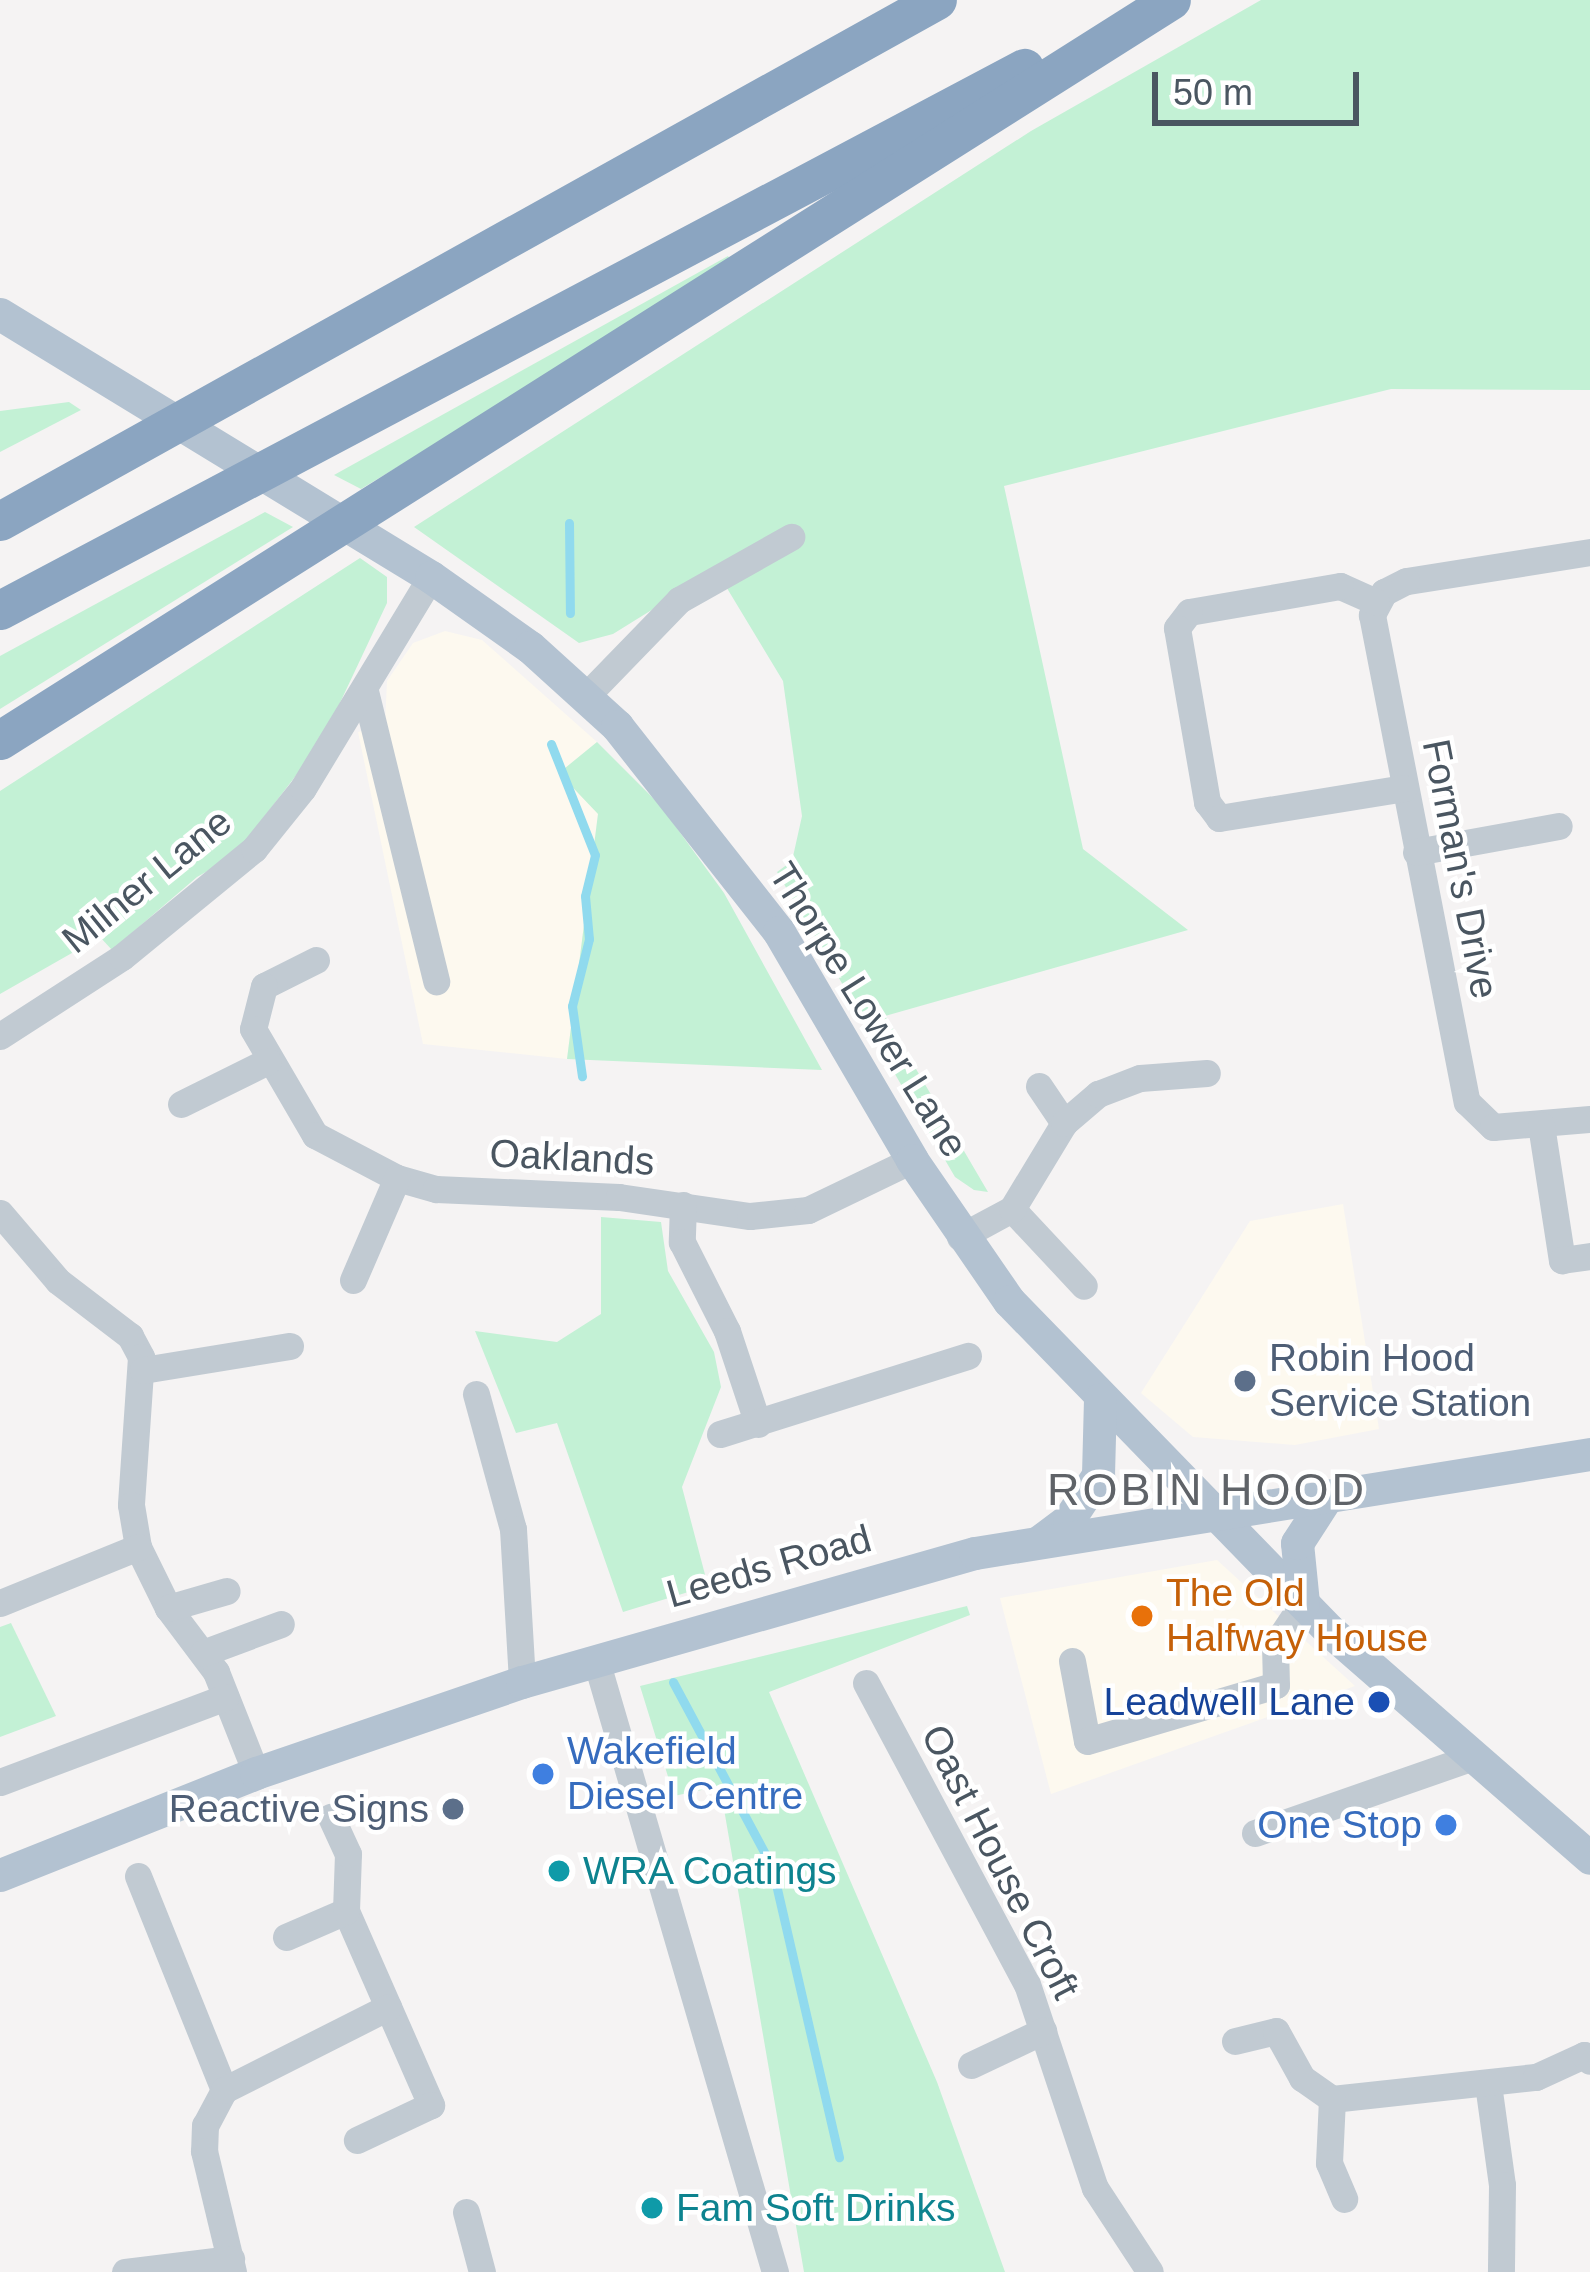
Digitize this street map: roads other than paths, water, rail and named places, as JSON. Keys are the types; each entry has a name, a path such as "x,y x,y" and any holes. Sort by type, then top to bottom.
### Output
{"highway":[{"path":"0,516 938,0"},
{"path":"0,610 302,446 1153,0"},
{"path":"0,740 1171,0"}],"main road":[{"name":"Thorpe Lower Lane","path":"0,314 431,577 585,697 632,744 779,932 960,1238 1100,1399 1212,1513"},
{"path":"1040,1541 1070,1519 1098,1474 1100,1399"},
{"name":"Leeds Road","path":"0,1875 256,1773 522,1682 1040,1541 1590,1454"},
{"path":"1303,1603 1297,1543 1328,1495"},
{"path":"1212,1513 1303,1603 1590,1858"}],"street":[{"path":"585,697 679,600 790,537"},
{"path":"1404,788 1219,818 1207,802 1177,628 1189,612 1340,586 1376,602 1406,581 1590,552"},
{"name":"Milner Lane","path":"0,1036 122,957 254,850 365,691 431,577"},
{"name":"Forman's Drive","path":"1376,602 1373,627 1467,1102 1482,1121 1506,1129 1541,1125"},
{"path":"365,691 436,981"},
{"path":"1416,852 1559,826"},
{"name":"Oaklands","path":"316,960 264,986 254,1029 268,1061 315,1135 397,1178 436,1189 683,1205 750,1216 808,1210 911,1160"},
{"path":"181,1105 268,1061"},
{"path":"960,1238 1012,1209 1064,1123 1098,1094 1140,1078 1207,1073"},
{"path":"1039,1086 1064,1123"},
{"path":"1590,1119 1541,1125 1562,1260 1590,1256"},
{"path":"353,1280 397,1178"},
{"path":"683,1205 682,1242 727,1331 758,1424"},
{"path":"1012,1209 1084,1286"},
{"path":"0,1213 58,1281 130,1336 143,1370 132,1454 138,1547 168,1608 203,1653 226,1697 256,1773"},
{"path":"143,1370 290,1346"},
{"path":"720,1434 968,1357"},
{"path":"476,1394 520,1574 522,1682"},
{"path":"0,1603 138,1547"},
{"path":"168,1608 227,1591"},
{"path":"1072,1661 1087,1741 1276,1685 1275,1645 1303,1603"},
{"path":"203,1653 281,1624"},
{"path":"596,1660 775,2272"},
{"name":"Oast House Croft","path":"866,1683 1027,1984 1095,2188 1150,2272"},
{"path":"0,1782 226,1697"},
{"path":"1255,1833 1473,1756"},
{"path":"331,1816 348,1854 346,1911 431,2105 357,2140"},
{"path":"138,1876 224,2090"},
{"path":"286,1937 346,1911"},
{"path":"125,2272 232,2266 204,2151 205,2125 224,2090 388,2007"},
{"path":"971,2065 1043,2031"},
{"path":"1235,2041 1276,2031 1302,2078 1332,2099 1536,2077 1584,2055 1590,2061"},
{"path":"1488,2084 1502,2185 1502,2272"},
{"path":"1332,2099 1330,2163 1344,2199"},
{"path":"466,2212 482,2272"}],"waterway":[{"path":"569,523 570,613"},
{"path":"551,744 595,855 585,896 589,939 572,1006 582,1076"},
{"path":"673,1682 772,1867 839,2157"}],"place":[{"name":"Robin Hood Service Station","path":"1245,1381"},
{"name":"The Old Halfway House","path":"1142,1616"},
{"name":"Leadwell Lane","path":"1379,1702"},
{"name":"Wakefield Diesel Centre","path":"543,1774"},
{"name":"Reactive Signs","path":"453,1809"},
{"name":"One Stop","path":"1446,1825"},
{"name":"WRA Coatings","path":"559,1871"},
{"name":"Fam Soft Drinks","path":"652,2208"}],"district":[{"name":"ROBIN HOOD","path":"1207,1490"}]}
